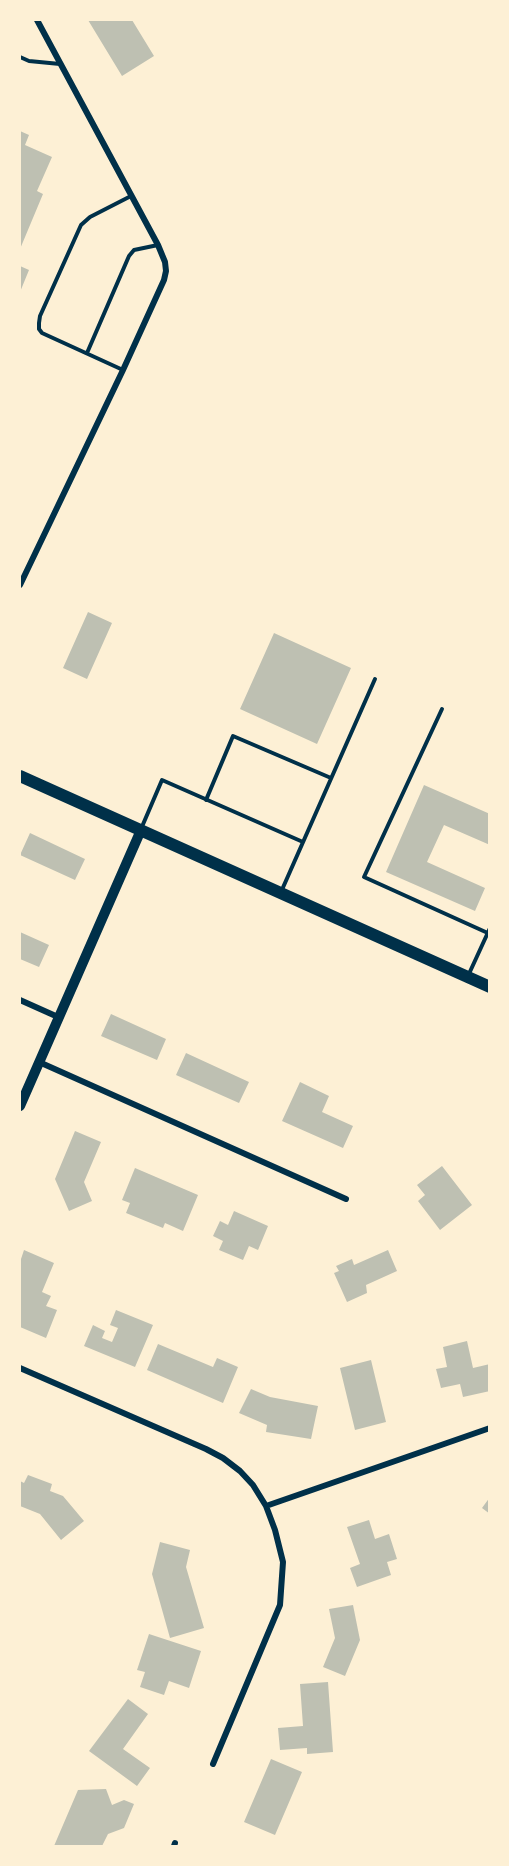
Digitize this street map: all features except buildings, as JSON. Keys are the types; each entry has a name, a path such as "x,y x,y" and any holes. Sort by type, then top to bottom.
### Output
{"main road":[{"path":"20,776 489,987"}],"street":[{"path":"20,585 164,280 165,262 37,20"},
{"path":"20,1106 141,830"},
{"path":"20,1000 58,1017"},
{"path":"39,1062 346,1199"},
{"path":"20,1368 223,1458 253,1485 266,1506 283,1562 280,1605 213,1764"},
{"path":"266,1506 489,1428"}],"lane":[{"path":"20,57 29,61 60,64"},
{"path":"123,370 42,333 39,329 40,316 81,225 90,217 131,196"},
{"path":"87,353 129,256 134,250 158,245"},
{"path":"281,893 375,679"},
{"path":"442,709 364,877 488,934"},
{"path":"206,800 233,736 331,778"},
{"path":"141,830 162,780 303,842"},
{"path":"467,976 489,928"}]}
